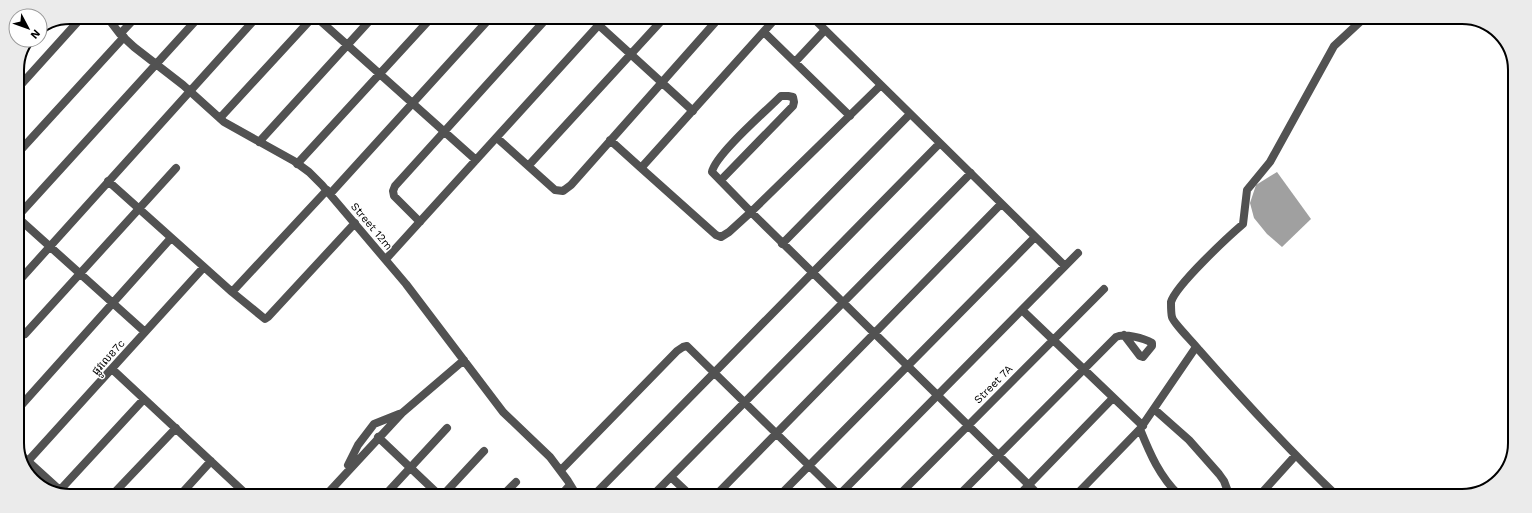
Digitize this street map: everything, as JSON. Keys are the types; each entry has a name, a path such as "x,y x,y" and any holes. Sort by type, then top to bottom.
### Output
{"street":[{"path":"24,80 76,24"},
{"name":"Street 12m","path":"113,24 122,36 190,91 220,118 239,131 297,164 308,172 328,192 386,259 503,412 550,457 561,470 573,489"},
{"path":"24,146 122,36 131,24"},
{"path":"24,209 193,24"},
{"path":"24,275 251,24"},
{"path":"220,118 308,24"},
{"path":"321,24 476,160"},
{"path":"259,142 367,24"},
{"path":"297,164 425,24"},
{"path":"232,292 412,103 484,24"},
{"path":"420,222 394,196 393,191 395,186 443,131 541,24"},
{"path":"528,165 658,24"},
{"path":"497,138 555,190 563,191 571,185 714,24"},
{"path":"641,168 771,24"},
{"path":"819,24 1065,266"},
{"path":"1330,489 1295,456 1235,392 1196,347 1172,317 1171,301 1181,286 1226,238 1243,224 1247,190 1270,162 1334,46 1358,24"},
{"path":"386,259 598,25 692,111"},
{"path":"795,62 825,30"},
{"path":"764,32 850,116"},
{"path":"610,140 716,235 722,237 751,212 881,85"},
{"path":"721,180 793,106 793,97 781,96 724,152 715,164 712,172 782,244 1033,489"},
{"path":"782,244 910,114"},
{"path":"600,489 940,143"},
{"path":"25,334 176,168"},
{"path":"659,489 970,173"},
{"path":"108,181 232,292 265,319 355,223"},
{"path":"721,489 1001,204"},
{"path":"24,223 145,332"},
{"path":"786,489 1035,237"},
{"path":"24,402 171,238"},
{"path":"845,489 1078,253"},
{"name":"ផ្លូវលេខ7c","path":"28,461 204,267"},
{"name":"Street 7A","path":"905,489 1104,289"},
{"path":"1022,310 1114,398 1141,428 1155,465 1168,485 1172,489"},
{"path":"965,489 1116,337 1124,335"},
{"path":"561,470 683,347 687,346 694,351 744,403 833,489"},
{"path":"1082,489 1141,428 1196,347"},
{"path":"330,489 402,413 464,360"},
{"path":"112,368 241,489"},
{"path":"1025,489 1114,398"},
{"path":"64,489 144,399"},
{"path":"1154,409 1189,440 1219,474 1227,489"},
{"path":"344,474 358,445 374,424 402,413"},
{"path":"118,489 176,428"},
{"path":"391,489 447,428"},
{"path":"378,437 433,489"},
{"path":"449,489 484,451"},
{"path":"1265,489 1295,456"},
{"path":"28,461 54,485"},
{"path":"186,489 211,461"},
{"path":"672,477 684,489"},
{"path":"509,489 516,482"},
{"path":"566,489 570,485"}],"shaded area":[{"path":"1277,172 1311,219 1282,247 1267,234 1254,218 1250,203 1256,185"}]}
